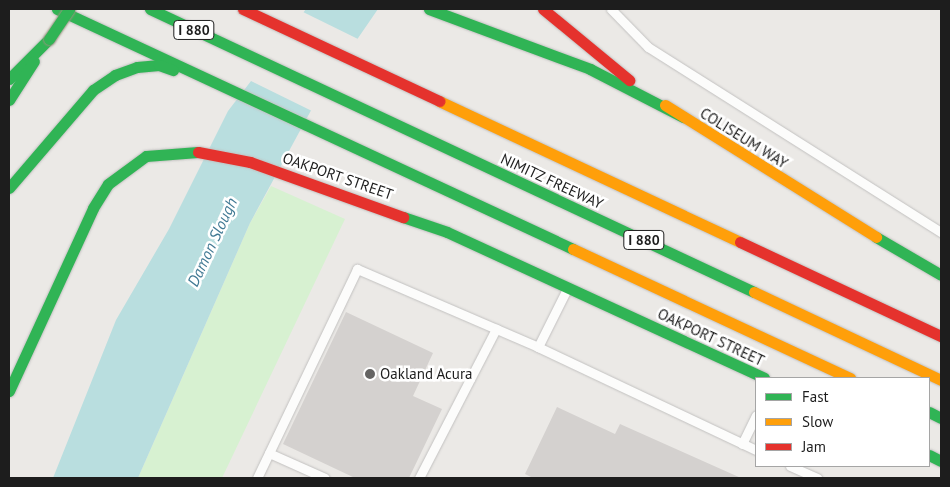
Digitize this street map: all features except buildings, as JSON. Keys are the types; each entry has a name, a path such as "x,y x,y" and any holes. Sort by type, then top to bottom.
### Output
{"main road":[{"path":"57,9 325,132 848,377"},
{"path":"9,100 69,9"},
{"name":"NIMITZ FREEWAY","path":"150,9 941,380"},
{"name":"NIMITZ FREEWAY","path":"243,9 941,336"},
{"path":"429,9 590,70 683,117"},
{"name":"COLISEUM WAY","path":"543,9 622,76 683,117 899,252 941,275"},
{"path":"9,78 49,39"},
{"path":"9,188 69,115 93,90 115,75 137,66 159,65 218,83"},
{"name":"OAKPORT STREET","path":"9,391 93,208 108,184 128,166 146,156 190,151 250,162 294,176 439,229 569,286 762,377"}],"lane":[{"path":"611,9 648,46 941,232"},
{"path":"257,478 357,269 538,347 755,450"},
{"path":"538,347 569,286"},
{"path":"419,478 496,329"},
{"path":"742,444 755,418"},
{"path":"269,453 325,478"},
{"path":"792,467 817,478"}],"green space":[{"path":"271,186 345,219 222,478 138,478 250,223"}],"water":[{"name":"Damon Slough","path":"306,9 378,9 321,92 250,223 138,478 53,478 116,320 169,229 228,111"}],"pier":[{"path":"301,11 358,39 314,112 249,80"}],"traffic: fast":[{"path":"57,9 573,249"},
{"path":"49,39 69,9"},
{"path":"150,9 754,292"},
{"path":"429,9 590,69 683,117"},
{"path":"9,79 49,39"},
{"path":"9,100 34,61"},
{"path":"9,188 93,90 115,75 137,67 159,65 173,70"},
{"path":"9,391 93,208 108,184 146,156 198,152"},
{"path":"403,217 447,232 762,377"},
{"path":"876,237 941,275"},
{"path":"930,412 941,418"},
{"path":"930,456 941,461"}],"traffic: slow":[{"path":"439,101 740,242"},
{"path":"665,105 876,237"},
{"path":"573,249 848,377"},
{"path":"754,292 941,380"}],"traffic: jam":[{"path":"243,9 439,101"},
{"path":"543,9 629,80"},
{"path":"198,152 250,162 403,217"},
{"path":"740,242 941,336"}],"place":[{"name":"Oakland Acura","path":"370,374"}]}
